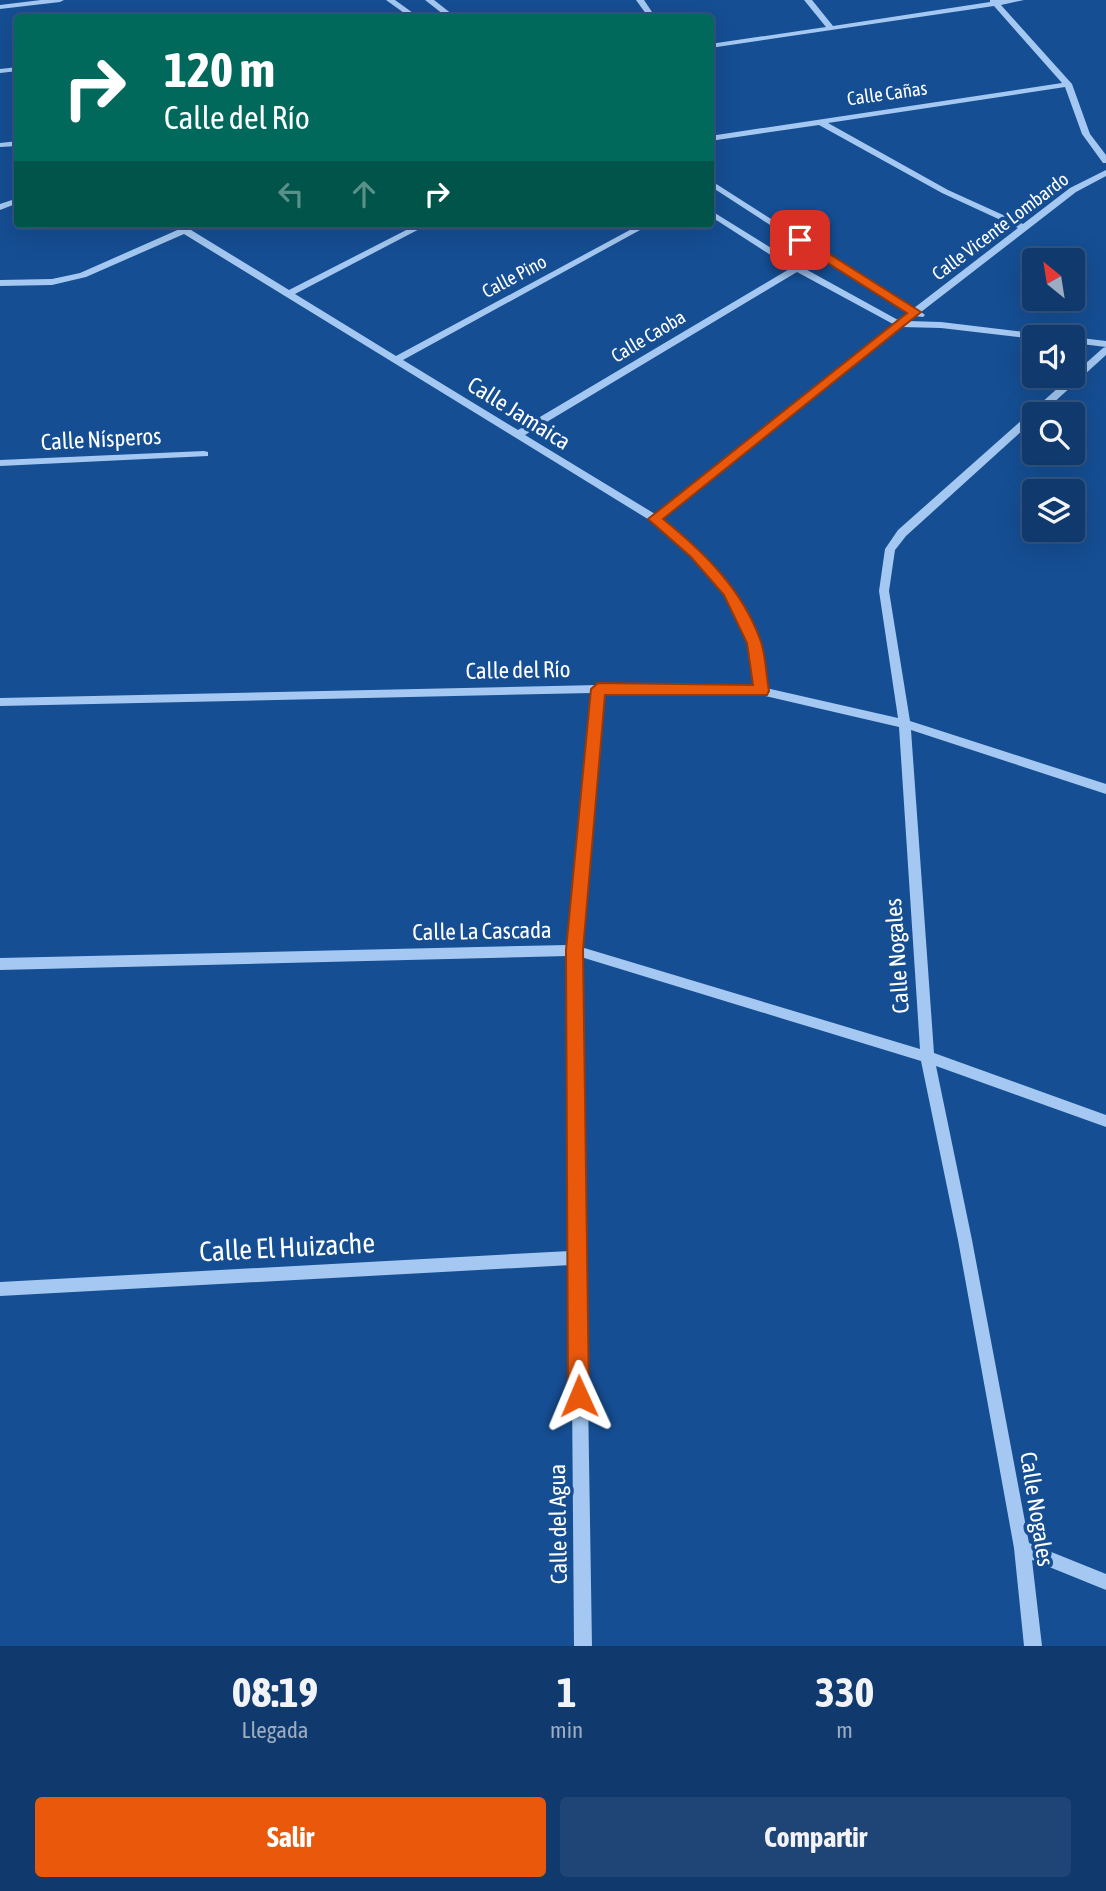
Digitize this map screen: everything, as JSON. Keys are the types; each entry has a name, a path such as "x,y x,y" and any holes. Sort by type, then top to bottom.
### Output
{"street":[{"path":"0,7 60,0"},
{"path":"390,0 411,14"},
{"path":"429,0 448,14"},
{"path":"808,0 831,27"},
{"path":"714,45 993,1 1020,0"},
{"path":"993,1 1068,83 1086,134 1106,161"},
{"name":"Calle Cañas","path":"714,138 1068,83"},
{"path":"818,121 925,182 978,209 1024,228"},
{"name":"Calle Vicente Lombardo","path":"655,519 899,324 1073,190 1106,173"},
{"path":"714,185 915,312 941,325"},
{"path":"714,215 797,268 899,324 941,325 1022,335"},
{"path":"0,283 52,282 97,270 189,228"},
{"path":"288,294 417,228"},
{"name":"Calle Pino","path":"397,359 640,228"},
{"name":"Calle Jamaica","path":"184,230 655,519 696,553 730,593 754,643 761,691"},
{"name":"Calle Caoba","path":"517,435 797,268"},
{"path":"1085,341 1106,344"},
{"name":"Calle Nogales","path":"1033,1646 1023,1548 965,1240 927,1057 905,724 884,591 890,549 902,533 1106,350"},
{"name":"Calle Nísperos","path":"0,463 204,454"},
{"name":"Calle del Río","path":"0,702 598,689 761,691 905,724 1106,789"},
{"name":"Calle del Agua","path":"583,1646 574,950 598,689"},
{"name":"Calle La Cascada","path":"0,964 574,950 927,1057 1106,1121"},
{"name":"Calle El Huizache","path":"0,1289 576,1258"},
{"path":"1023,1548 1106,1582"}],"route":[{"path":"579,1396 574,950 598,689 761,691 754,643 730,593 696,553 655,519 915,312 800,240"}]}
